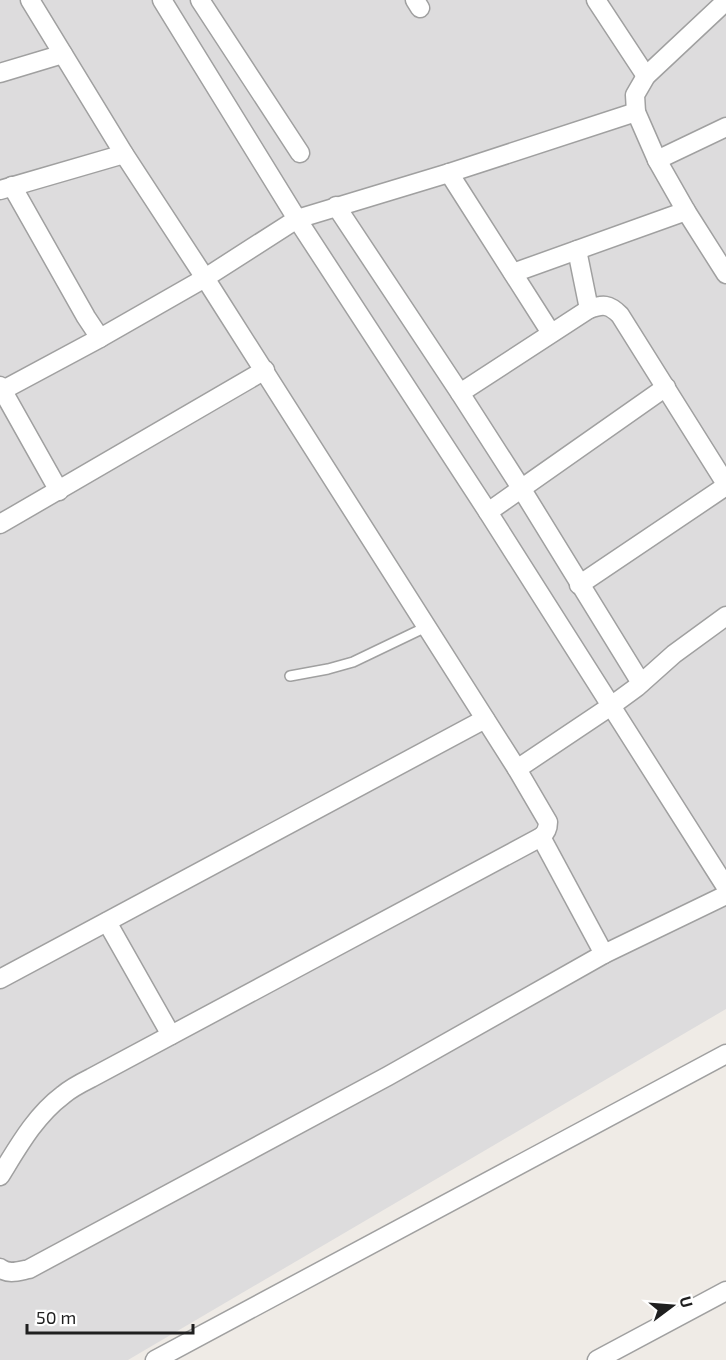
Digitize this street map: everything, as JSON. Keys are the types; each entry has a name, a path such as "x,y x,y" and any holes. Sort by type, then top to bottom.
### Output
{"street":[{"path":"0,1176 43,1113 63,1094 541,837 548,827 548,822 517,769 265,370 124,154 30,0"},
{"path":"162,0 302,217 363,323 492,510 616,703 726,886"},
{"path":"200,0 300,153"},
{"path":"596,0 646,76"},
{"path":"726,1 646,76 635,95 636,112 657,160 726,274"},
{"path":"0,73 63,54"},
{"path":"59,491 1,388 100,338 205,278 302,217 449,173 636,112"},
{"path":"657,160 726,127"},
{"path":"100,338 6,188 124,154"},
{"path":"449,173 551,333"},
{"path":"332,208 460,393 517,492 579,585 639,685"},
{"path":"513,273 686,211"},
{"path":"577,250 589,309"},
{"path":"460,393 589,309 601,305 613,308 620,315 666,387 726,485 579,585"},
{"path":"0,524 265,370"},
{"path":"492,510 666,387"},
{"path":"517,769 616,703 674,654 726,616"},
{"path":"0,979 485,719"},
{"path":"541,837 604,954"},
{"path":"0,1268 14,1272 29,1269 388,1076 604,954 726,895"},
{"path":"107,922 171,1035"},
{"path":"155,1360 726,1054"},
{"path":"597,1360 726,1291"}],"lane":[{"path":"290,676 353,662 426,627"}],"shaded area":[{"path":"0,0 726,0 726,1009 128,1360 0,1360"}]}
